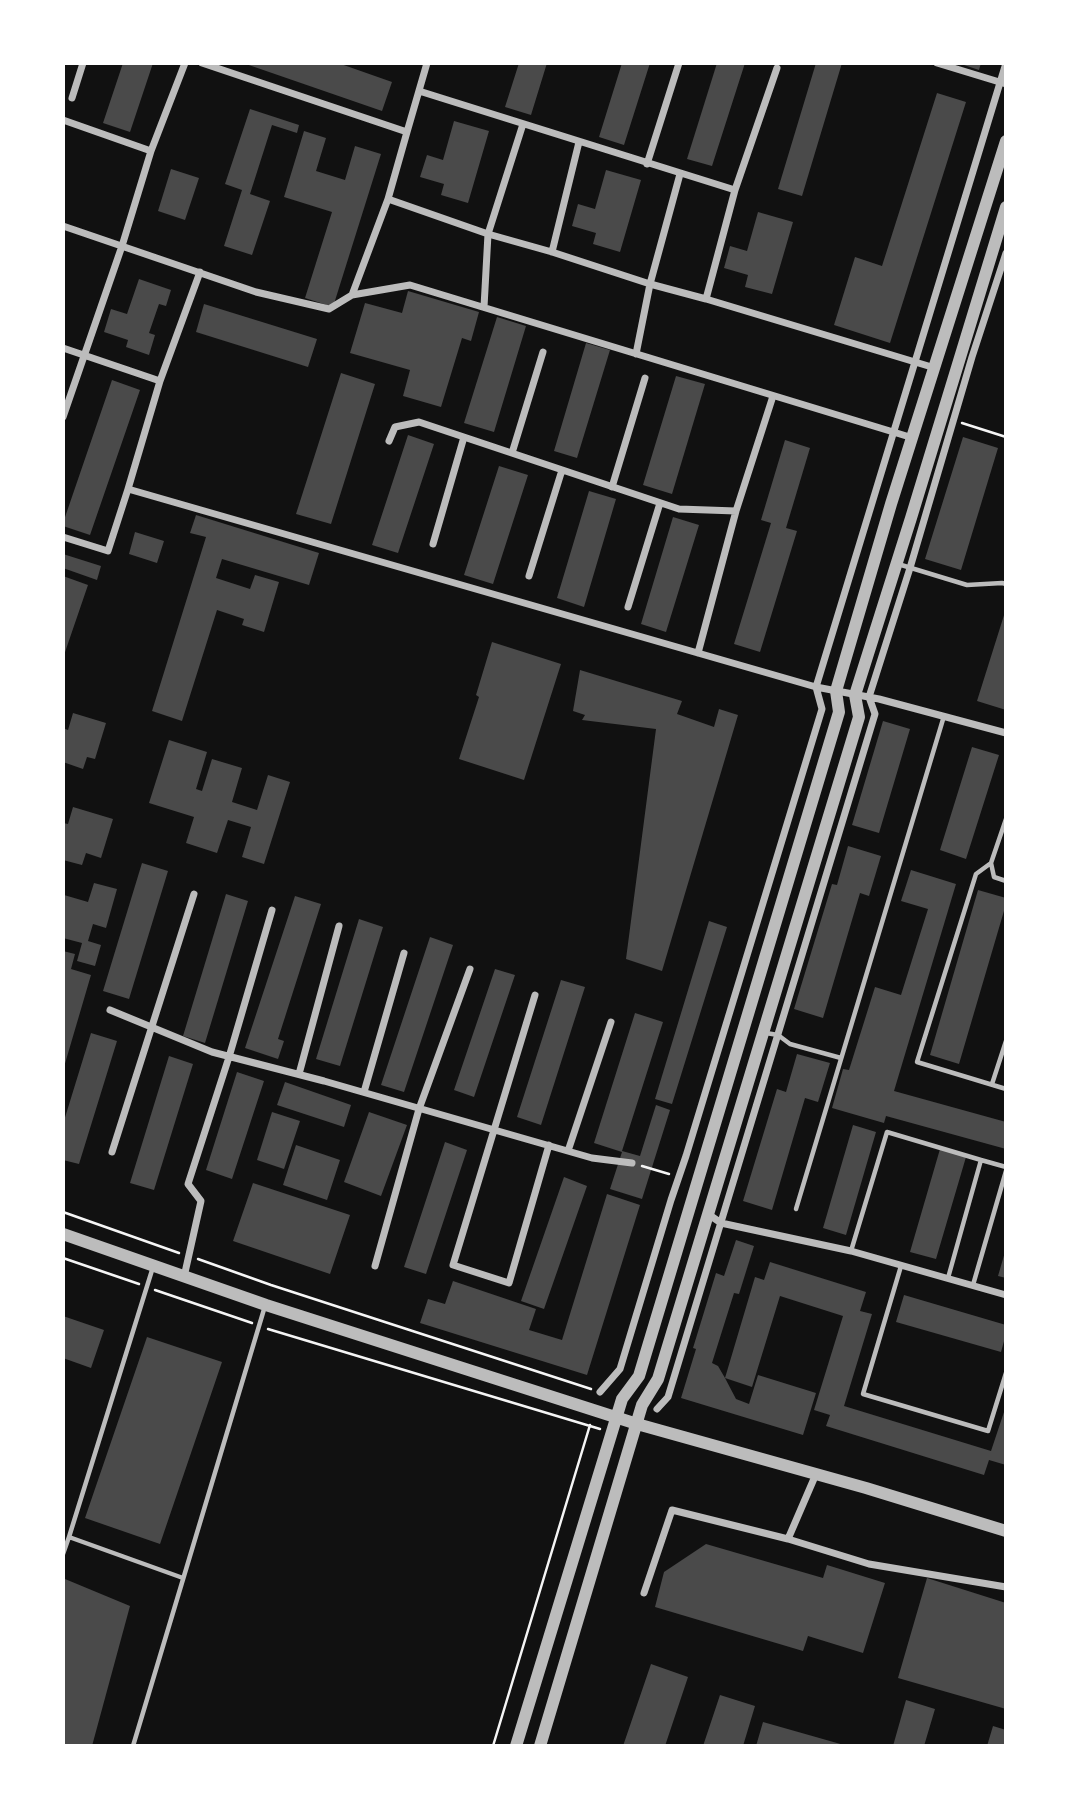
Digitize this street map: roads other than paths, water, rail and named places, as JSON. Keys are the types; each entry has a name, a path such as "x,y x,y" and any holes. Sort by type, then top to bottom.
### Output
{"street":[{"path":"72,97 83,63"},
{"path":"63,417 122,246 151,151 185,63"},
{"path":"202,63 407,132"},
{"path":"352,295 388,199 427,63"},
{"path":"647,164 679,63"},
{"path":"937,63 1003,83"},
{"path":"600,1392 620,1368 822,709 816,687 1003,83 1006,63"},
{"path":"706,299 735,190 777,68"},
{"path":"419,91 735,190"},
{"path":"63,120 151,151"},
{"path":"484,307 488,234 523,124"},
{"path":"516,1746 611,1432 622,1399 639,1376 839,712 836,691 891,504 1006,141"},
{"path":"552,252 579,142"},
{"path":"636,354 650,284 680,174"},
{"path":"388,199 488,234 935,368"},
{"path":"540,1746 642,1405 658,1379 859,717 855,695 1004,224 1006,206"},
{"path":"63,226 256,292 329,309 352,295 410,285 913,438"},
{"path":"657,1409 668,1397 875,714 869,697 1006,253"},
{"path":"63,537 108,551 160,381 200,272"},
{"path":"63,348 160,381"},
{"path":"512,453 543,352"},
{"path":"611,486 645,378"},
{"path":"698,653 736,511 773,396"},
{"path":"389,441 396,427 419,422 679,509 736,511"},
{"path":"433,544 464,437"},
{"path":"529,576 562,470"},
{"path":"128,489 816,687 869,697 1006,733"},
{"path":"628,607 660,503"},
{"path":"113,1152 194,894"},
{"path":"184,1277 201,1201 188,1184 272,910"},
{"path":"299,1074 339,926"},
{"path":"363,1092 404,953"},
{"path":"375,1266 419,1109 470,970"},
{"path":"535,995 453,1265 509,1283 549,1145"},
{"path":"110,1010 229,1057 299,1074 592,1158 632,1163"},
{"path":"568,1151 611,1022"},
{"path":"708,1214 721,1223 851,1251 1006,1295"},
{"path":"63,1234 265,1305 637,1424 1006,1531"},
{"path":"788,1539 816,1474"},
{"path":"644,1593 672,1510 788,1539 869,1564 1006,1587"}],"lane":[{"path":"897,564 967,585 1006,584"},
{"path":"796,1209 944,716"},
{"path":"1006,819 991,863 995,877 1006,881"},
{"path":"991,863 976,874 917,1062 1006,1089"},
{"path":"763,1032 778,1035 790,1044 841,1058"},
{"path":"992,1084 1006,1041"},
{"path":"851,1251 887,1132 1006,1169 972,1286"},
{"path":"947,1279 981,1160"},
{"path":"901,1265 863,1394 988,1431 1006,1373"},
{"path":"63,1554 153,1266"},
{"path":"133,1746 265,1305"},
{"path":"69,1537 183,1578"}]}
